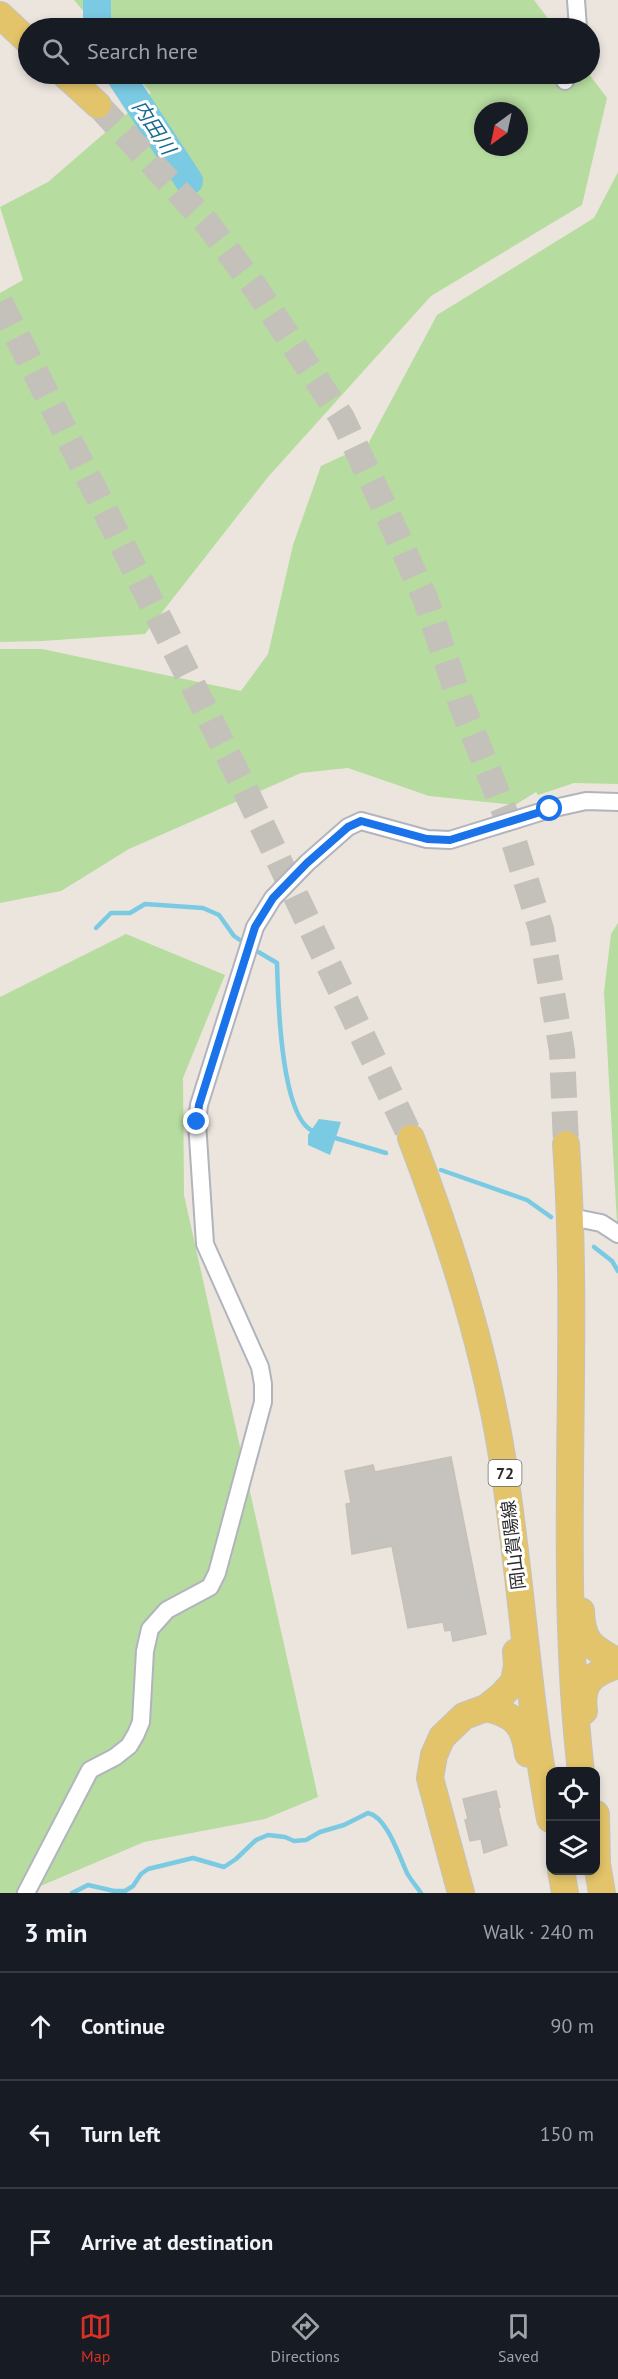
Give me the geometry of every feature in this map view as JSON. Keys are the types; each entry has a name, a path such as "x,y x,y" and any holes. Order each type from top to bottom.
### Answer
{"main road":[{"path":"4,19 18,32"},
{"path":"75,84 98,105"},
{"name":"岡山賀陽線","path":"411,1138 450,1245 485,1365 504,1468 531,1701 546,1794"},
{"path":"566,1144 571,1217 569,1531 574,1711 580,1767"},
{"path":"461,1893 430,1778 434,1755 442,1737 464,1716 486,1708 514,1682 517,1665 503,1539 508,1506"},
{"path":"569,1531 579,1573 582,1625 586,1639 592,1646 618,1663"},
{"path":"590,1767 583,1705 588,1681 596,1673 618,1663"},
{"path":"486,1708 505,1713 522,1728 527,1744 532,1785 547,1821"},
{"path":"562,1875 565,1893"},
{"path":"599,1875 602,1893"}],"street":[{"path":"576,0 577,18"},
{"path":"26,1893 90,1770 115,1757 129,1746 136,1734 141,1722 145,1651 150,1629 167,1610 210,1587 217,1573 227,1543 263,1402 260,1367 205,1244 197,1122 199,1105 255,927 273,898 307,863 348,827 361,821 427,839 450,840 550,809 586,801 618,802"},
{"path":"571,1217 601,1223 618,1234"}],"green space":[{"path":"74,0 534,0 548,18 89,18"},
{"path":"143,84 596,84 607,98 582,205 431,296 268,477 145,634 0,642 0,293 23,280 0,207 48,182 151,93"},
{"path":"618,172 618,784 574,783 538,795 536,792 515,805 429,796 348,768 301,773 129,849 61,891 0,903 0,649 42,649 241,691 268,654 293,545 321,466 368,444 437,315 594,218"},
{"path":"618,923 618,1240 604,992 611,934"},
{"path":"126,934 225,975 183,1078 184,1195 318,1797 265,1819 144,1842 24,1893 0,1893 0,997"}],"water":[{"path":"319,1119 341,1122 330,1155 308,1145 308,1135"}],"building":[{"path":"451,1457 486,1634 453,1641 451,1630 445,1631 443,1622 408,1628 392,1546 352,1554 346,1504 351,1503 345,1471 373,1465 375,1472"},
{"path":"496,1791 507,1845 484,1853 481,1839 470,1841 463,1799"}],"waterway":[{"name":"内田川","path":"97,0 97,18"},
{"name":"内田川","path":"126,84 189,181"},
{"path":"96,928 111,913 130,913 145,904 203,908 219,915 234,936 240,940"},
{"path":"255,950 277,963 280,1028 288,1082 294,1106 303,1123 315,1132"},
{"path":"332,1137 386,1153"},
{"path":"441,1170 527,1200 551,1217"},
{"path":"594,1247 612,1261 618,1271"},
{"path":"72,1893 88,1885 125,1891 133,1886 141,1874 148,1869 193,1858 224,1867 256,1840 268,1835 285,1837 294,1841 306,1840 368,1813 375,1816 387,1829 407,1873 421,1893"}],"tunnel":[{"path":"98,105 207,223 257,290 342,418 386,511 425,598 460,701 504,810 541,929 562,1051 566,1144"},
{"path":"0,302 241,781 411,1138"}],"route":[{"path":"197,1122 199,1105 255,927 273,898 307,863 348,827 361,821 427,839 450,840 550,809"}]}
